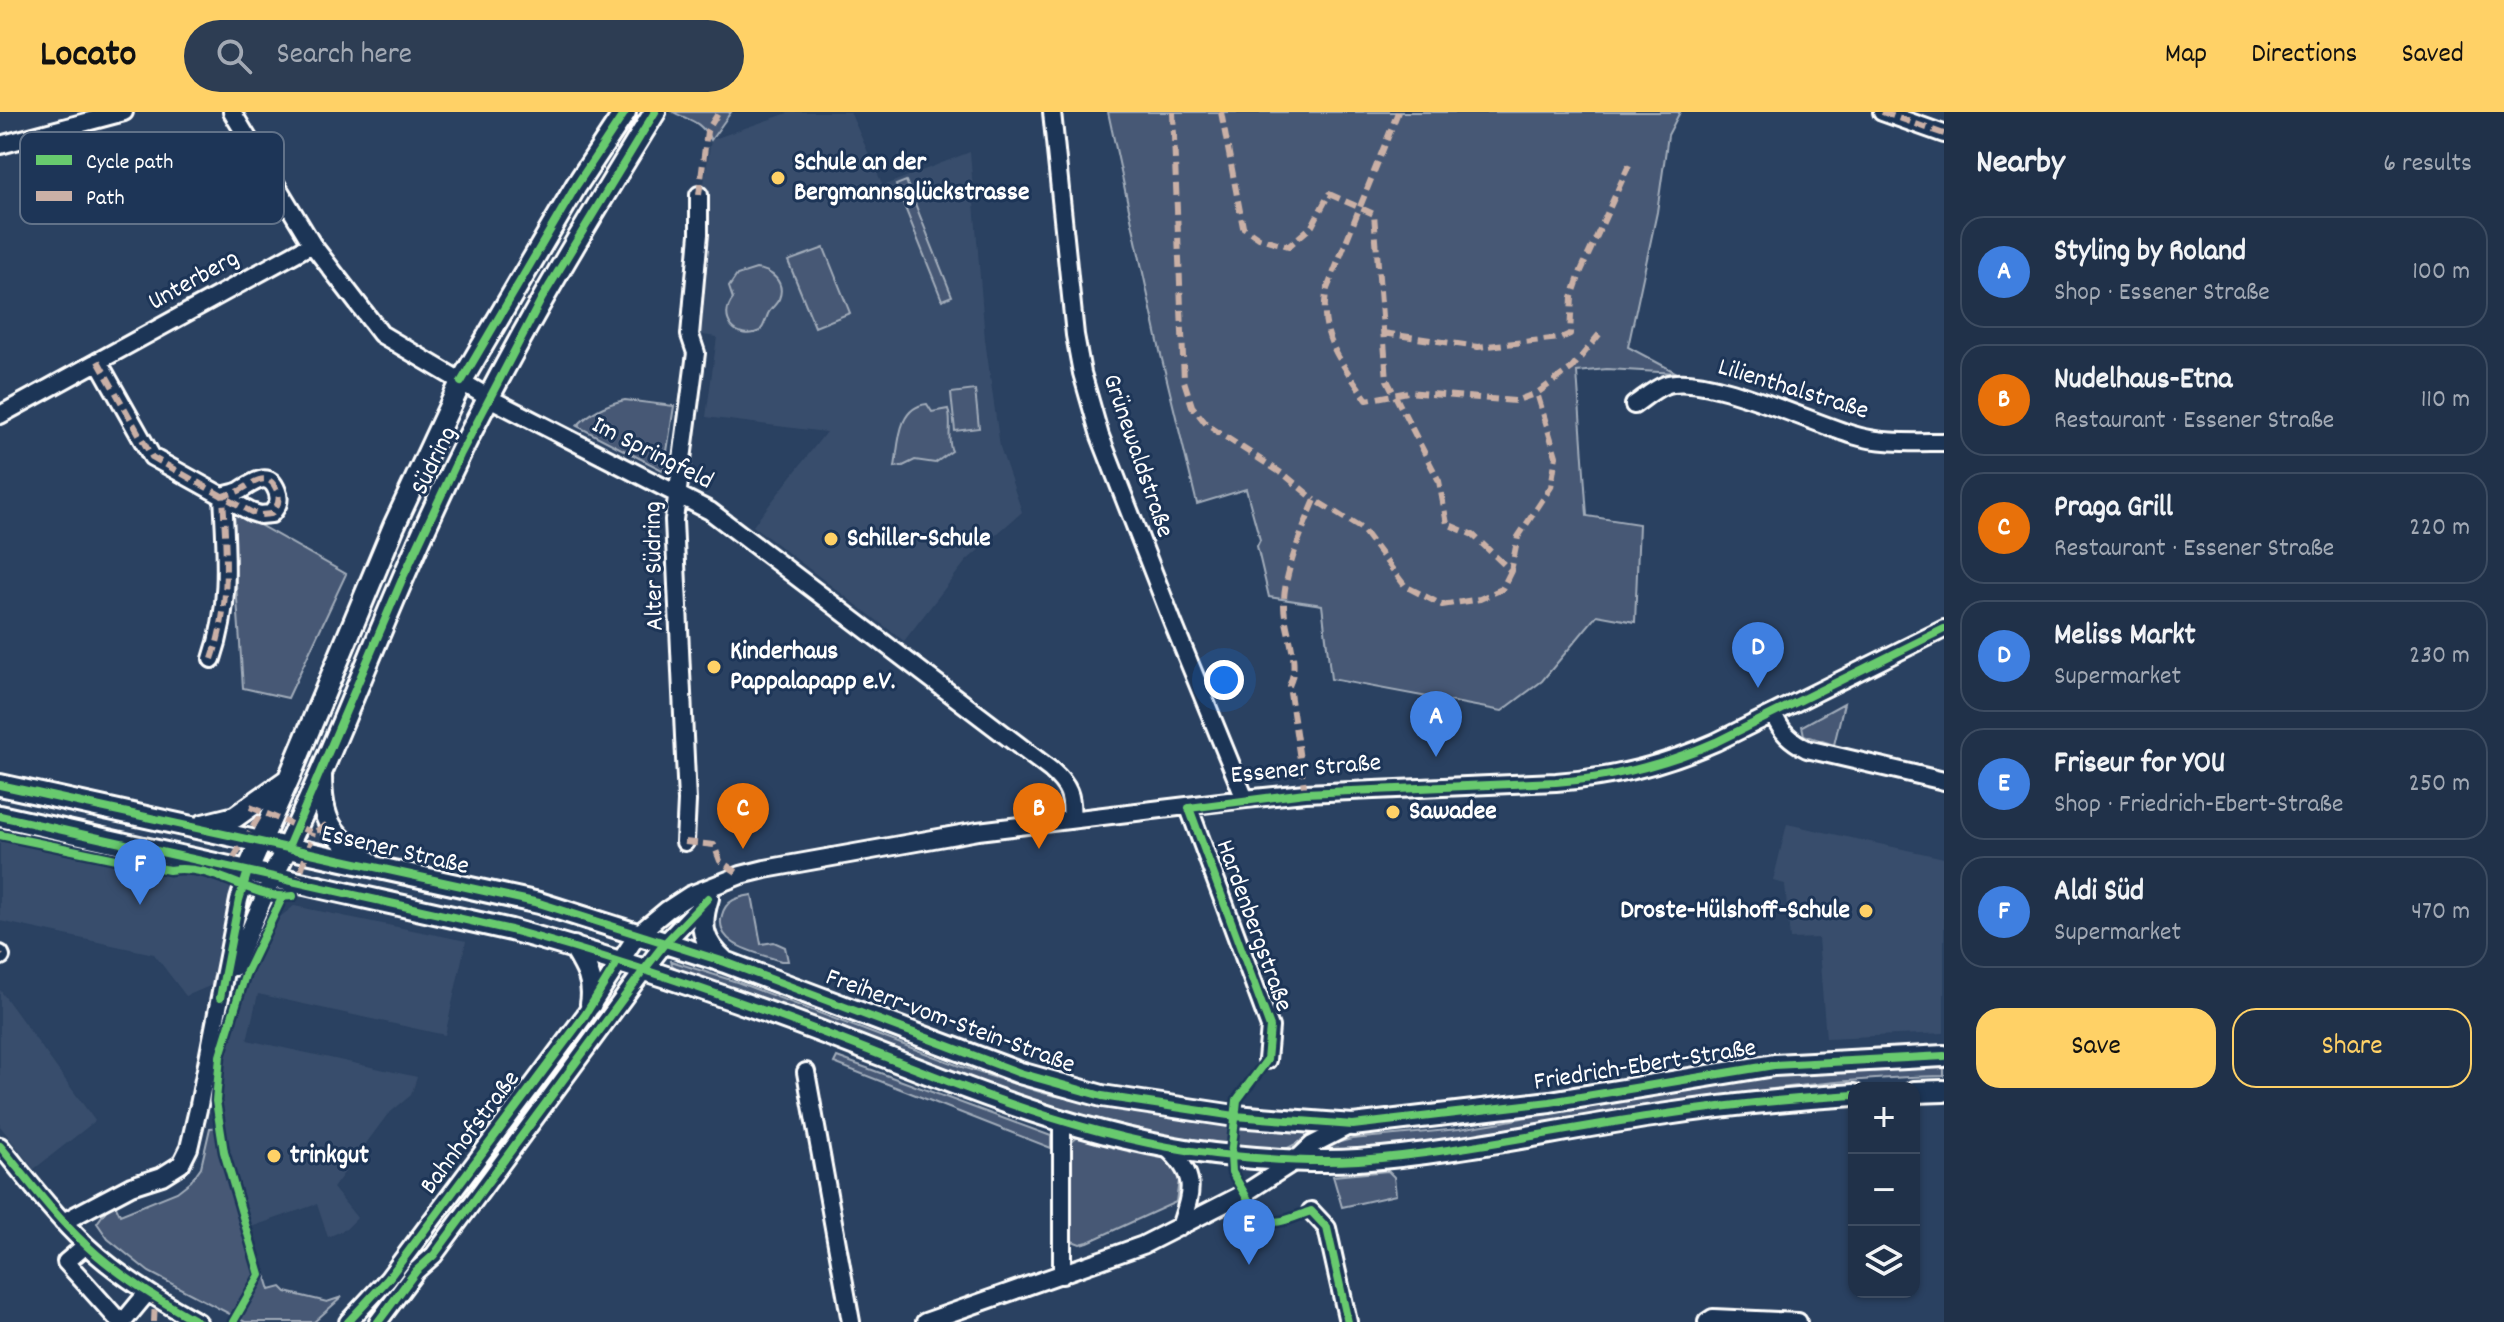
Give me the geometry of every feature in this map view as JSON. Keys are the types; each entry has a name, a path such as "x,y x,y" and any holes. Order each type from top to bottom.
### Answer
{"main road":[{"name":"Südring","path":"248,870 399,514 461,382 576,186 625,112"},
{"name":"Südring","path":"273,876 426,525 489,398 564,259 655,112"},
{"path":"321,769 323,809 328,824 340,839 376,868"},
{"path":"191,826 214,824 235,817 289,778"},
{"name":"Essener Straße","path":"0,785 539,903 638,934"},
{"name":"Essener Straße","path":"0,816 511,930 574,947 617,964"},
{"path":"708,898 703,917 704,933 710,949 725,962"},
{"name":"Freiherr-vom-Stein-Straße","path":"638,934 725,962 1045,1081 1102,1096 1256,1118"},
{"path":"574,947 594,987 591,1004"},
{"name":"Freiherr-vom-Stein-Straße","path":"617,964 644,970 797,1023 1062,1121 1167,1148 1295,1161"},
{"name":"Friedrich-Ebert-Straße","path":"1256,1118 1353,1125 1550,1102 1774,1065 1944,1056"},
{"path":"1920,1092 1944,1091"},
{"name":"Friedrich-Ebert-Straße","path":"1295,1161 1355,1161 1434,1153 1656,1115 1848,1096"}],"street":[{"path":"49,132 124,112"},
{"name":"Im Springfeld","path":"232,112 244,132"},
{"name":"Grünewaldstraße","path":"1052,112 1075,335 1082,373 1100,436 1245,799"},
{"path":"1882,112 1944,134"},
{"path":"0,145 20,140"},
{"name":"Alter Südring","path":"685,842 687,801 674,520 696,353 690,335 699,234 699,195"},
{"name":"Im Springfeld","path":"284,198 312,244 381,334 489,398 710,511 1051,770 1066,783 1070,792 1073,802 1071,820"},
{"name":"Unterberg","path":"0,415 312,244"},
{"path":"98,361 152,457 223,496 228,582 221,633 212,659"},
{"name":"Lilienthalstraße","path":"1634,405 1667,384 1706,386 1759,400 1802,419 1872,440 1944,442"},
{"name":"Essener Straße","path":"638,934 690,895 741,875 978,831 1305,793 1597,779 1677,759 1774,715 1944,629"},
{"path":"1774,715 1778,726 1793,742 1807,749 1944,781"},
{"name":"Hardenbergstraße","path":"1189,808 1270,1027 1267,1060"},
{"path":"63,1222 181,1164 189,1148 239,900 248,870"},
{"name":"Essener Straße","path":"708,898 741,875"},
{"path":"220,998 273,876"},
{"name":"Bahnhofstraße","path":"378,1322 416,1271 434,1255 665,943 708,898"},
{"name":"Bahnhofstraße","path":"348,1322 388,1279 591,1004 638,934"},
{"path":"806,1072 851,1322"},
{"path":"1062,1121 1062,1275"},
{"name":"Friedrich-Ebert-Straße","path":"925,1322 1143,1245 1245,1193 1295,1161 1312,1145 1353,1125"},
{"path":"0,1146 86,1245 147,1293 198,1322"},
{"path":"1167,1148 1184,1163 1190,1185 1191,1195 1180,1227"},
{"path":"1311,1211 1327,1228 1348,1322"},
{"path":"86,1245 66,1262 121,1322 147,1293"},
{"path":"1707,1322 1713,1318 1798,1322"}],"shaded area":[{"path":"673,112 731,112 711,140 698,124"},
{"path":"791,112 850,112 883,186 970,152 985,340 1000,447 1022,512 966,561 904,641 753,526 826,432 706,417 717,337 696,334 698,280 708,197 702,196 711,140"},
{"path":"1108,112 1680,112 1668,135 1657,212 1628,347 1677,373 1607,369 1577,372 1587,516 1639,524 1635,622 1597,615 1542,681 1502,711 1331,679 1322,605 1269,597 1257,546 1260,540 1246,489 1197,504"},
{"path":"906,181 952,296 942,300 896,185"},
{"path":"824,248 850,313 815,327 788,261"},
{"path":"756,269 776,278 781,293 760,331 752,334 732,327 727,314 733,299 729,287 737,275"},
{"path":"975,390 979,428 955,431 951,393"},
{"path":"625,400 674,406 664,471 577,426 599,409"},
{"path":"927,404 932,412 948,409 952,451 935,463 915,460 895,467 905,419 917,407"},
{"path":"231,509 346,574 288,698 243,688"},
{"path":"1844,703 1834,745 1804,735 1802,726"},
{"name":"Droste-Hülshoff-Schule","path":"1787,824 1944,858 1944,1033 1826,1038 1818,938 1790,939 1785,884 1773,881"},
{"path":"0,828 221,879 229,886 232,895 212,985 186,996 154,954 0,921"},
{"path":"752,895 761,944 774,942 785,947 788,961 740,947 724,934 721,926 726,906 737,898"},
{"path":"294,906 466,941 445,1035 258,994 247,1040 417,1077 411,1095 387,1115 333,1188 357,1218 346,1229 328,1237 317,1204 251,1227 221,1109 224,1062 234,1019 275,921"},
{"path":"671,961 737,982 962,1067 1043,1093 1191,1121 1309,1130 1313,1135 1282,1151 1204,1144 1127,1130 978,1082 680,971"},
{"path":"0,990 95,1121 34,1169 0,1126"},
{"path":"837,1057 1051,1136 1051,1148 834,1063"},
{"path":"1944,1063 1944,1076 1801,1086 1706,1098 1475,1136 1355,1150 1323,1150 1324,1146 1352,1139 1459,1129 1687,1086 1797,1072"},
{"path":"223,1127 270,1290 281,1287 286,1292 327,1302 342,1297 314,1322 245,1322 149,1272 108,1239 97,1223 115,1204 120,1215 177,1192 191,1181 201,1167 210,1128"},
{"path":"1079,1136 1170,1160 1180,1173 1176,1202 1088,1242 1080,1244 1072,1241 1069,1235 1067,1146"},
{"path":"1388,1171 1394,1177 1396,1195 1342,1207 1333,1176"}],"marked path":[{"path":"699,195 707,131 719,112"},
{"path":"1173,112 1184,381 1192,406 1207,425 1286,476 1315,500"},
{"path":"1221,112 1243,227 1259,238 1289,246 1312,226 1329,194 1374,214 1387,380 1439,481 1447,524 1473,535 1511,571 1518,537 1551,487 1556,456 1537,393 1572,368 1602,331"},
{"path":"1398,112 1327,289 1326,321 1334,348 1367,400 1408,392 1515,401 1537,393"},
{"path":"1882,112 1944,134"},
{"path":"1383,333 1478,347 1561,338 1570,334 1572,297 1581,271 1629,165"},
{"path":"98,361 152,457 251,512 271,514 278,501 274,485 266,479 223,496"},
{"path":"212,659 225,598 223,496"},
{"path":"1305,793 1289,686 1294,666 1284,601 1291,564 1315,500 1362,529 1405,586 1442,605 1480,599 1502,589 1511,571"},
{"path":"250,807 313,833 328,824"},
{"path":"224,873 262,812"},
{"path":"296,887 313,833"},
{"path":"685,842 714,845 720,861 741,875"},
{"path":"154,1322 155,1298"}],"cycle path":[{"path":"461,382 576,186 625,112"},
{"path":"288,847 404,575 460,455 542,298 655,112"},
{"path":"1348,1322 1327,1228 1311,1211 1278,1222 1258,1217 1232,1172 1237,1100 1267,1060 1270,1027 1189,808 1305,793 1556,782 1638,769 1716,742 1944,629"},
{"path":"0,785 539,903 725,962 1020,1073 1102,1096 1235,1116 1353,1125 1550,1102 1774,1065 1944,1056"},
{"path":"0,816 547,940 760,1009 1010,1104 1120,1137 1176,1148 1279,1160 1358,1160 1469,1147 1703,1109 1848,1095"},
{"path":"0,835 169,870 202,871 263,893 293,896"},
{"path":"220,998 247,874"},
{"path":"233,1322 260,1275 224,1152 216,1101 220,1056 245,975 282,898"},
{"path":"378,1322 416,1271 434,1255 665,943 708,898"},
{"path":"348,1322 388,1279 585,1015 615,966"},
{"path":"0,1146 41,1197 86,1245 139,1287 198,1322"}],"place":[{"name":"Schule an der Bergmannsglückstrasse","path":"778,178"},
{"name":"Schiller-Schule","path":"831,539"},
{"name":"Kinderhaus Pappalapapp e.V.","path":"714,667"},
{"name":"Meliss Markt","path":"1758,688"},
{"name":"Styling by Roland","path":"1436,757"},
{"name":"Sawadee","path":"1393,812"},
{"name":"Praga Grill","path":"743,849"},
{"name":"Nudelhaus-Etna","path":"1039,849"},
{"name":"Aldi Süd","path":"140,905"},
{"name":"Droste-Hülshoff-Schule","path":"1866,911"},
{"name":"trinkgut","path":"274,1156"},
{"name":"Friseur for YOU","path":"1249,1265"}]}
